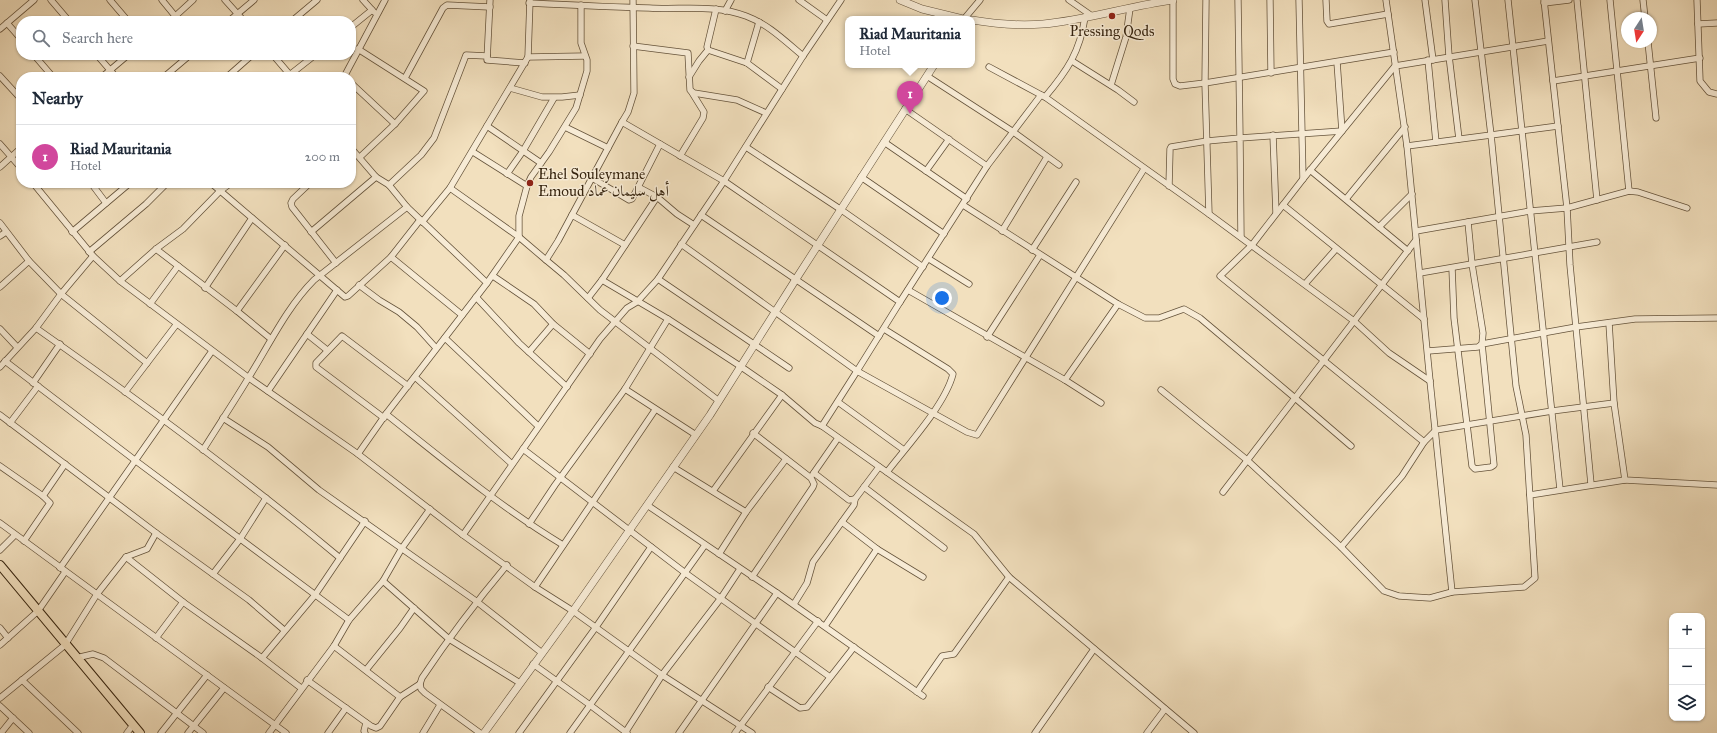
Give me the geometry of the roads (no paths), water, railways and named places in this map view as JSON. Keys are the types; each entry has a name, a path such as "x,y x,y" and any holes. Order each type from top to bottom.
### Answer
{"main road":[{"path":"0,565 65,645 140,733"}],"street":[{"path":"0,29 34,0"},
{"path":"51,0 65,16"},
{"path":"110,0 124,16"},
{"path":"162,0 176,16 193,0"},
{"path":"225,0 238,14"},
{"path":"235,16 254,0"},
{"path":"298,16 317,0"},
{"path":"362,0 376,16"},
{"path":"356,53 385,0"},
{"path":"490,0 487,60 525,63"},
{"path":"546,260 558,241 628,112 634,92 634,0"},
{"path":"725,11 731,0"},
{"path":"799,0 827,20"},
{"path":"463,534 590,354 627,308 637,302 658,279 724,181 766,113 841,0"},
{"path":"900,0 922,9 951,16"},
{"path":"966,16 980,0"},
{"path":"1069,0 1088,17"},
{"path":"975,20 996,24 1042,24 1088,17 1154,1 1173,0 1173,79 1175,84 1180,86 1271,73 1394,52"},
{"path":"1206,0 1205,83 1209,214"},
{"path":"1238,0 1241,237"},
{"path":"1270,0 1271,73"},
{"path":"1299,0 1302,179"},
{"path":"1326,0 1327,21 1329,24 1388,14"},
{"path":"1386,0 1405,127 1452,592"},
{"path":"1425,0 1436,142"},
{"path":"1445,0 1449,56 1459,139"},
{"path":"1161,390 1247,460 1341,547 1384,591 1399,596 1430,598 1452,592 1524,587 1535,578 1526,435 1516,386 1502,258 1491,134 1480,52 1475,0"},
{"path":"1508,0 1534,253 1540,286 1560,489"},
{"path":"1569,0 1544,2 1567,208 1569,247 1591,484"},
{"path":"1577,0 1598,200"},
{"path":"1610,0 1629,191"},
{"path":"1644,0 1645,12"},
{"path":"1697,0 1700,81 1709,92 1717,94"},
{"path":"217,188 320,274 345,297 348,296 391,257 450,188 473,152 528,57 529,2 716,9 746,16 759,22 773,31 803,56"},
{"path":"405,78 447,5 490,7"},
{"path":"358,454 414,377 487,283 519,238 519,216 527,186 576,108 587,71 581,43 581,5"},
{"path":"1111,85 1126,37 1130,8"},
{"path":"689,77 708,50 707,47 716,9"},
{"path":"356,23 372,10"},
{"path":"822,426 987,166 1012,131 1059,80 1072,61 1088,17"},
{"path":"747,63 759,22"},
{"path":"7,23 16,34"},
{"path":"1698,24 1717,23"},
{"path":"1424,442 1220,276 1252,245 1302,179 1396,66 1449,56 1548,41"},
{"path":"633,46 688,53 690,90 704,112 703,118 680,156"},
{"path":"1648,48 1656,118"},
{"path":"358,49 405,78 424,92 395,124 360,157"},
{"path":"708,50 747,63 782,89"},
{"path":"389,185 421,155 434,138 466,55 487,56"},
{"path":"528,57 585,56"},
{"path":"1553,81 1700,58"},
{"path":"38,60 49,72"},
{"path":"101,60 110,70"},
{"path":"108,72 122,60"},
{"path":"170,72 184,60"},
{"path":"233,72 246,60"},
{"path":"277,60 287,72"},
{"path":"295,72 309,60"},
{"path":"346,72 352,60"},
{"path":"1072,61 1111,85 1134,102"},
{"path":"1336,62 1342,131"},
{"path":"989,67 1043,96 1209,214 1354,321 1389,353 1430,381"},
{"path":"484,733 573,611 719,401 840,209 932,68"},
{"path":"0,76 16,94"},
{"path":"927,76 1012,131 1059,165"},
{"path":"356,88 395,124"},
{"path":"510,88 542,97 554,98 580,95"},
{"path":"690,90 699,95 737,100 766,113"},
{"path":"507,174 523,151 554,98"},
{"path":"905,109 987,166"},
{"path":"622,122 724,181 900,302"},
{"path":"487,126 541,163"},
{"path":"1407,146 1558,126"},
{"path":"565,127 608,148"},
{"path":"1346,199 1405,127"},
{"path":"1169,186 1171,147 1207,141 1342,131"},
{"path":"1273,135 1276,214"},
{"path":"926,171 949,139"},
{"path":"884,142 967,199"},
{"path":"0,144 16,162"},
{"path":"592,178 629,200 633,197 660,144"},
{"path":"746,147 840,209 923,268"},
{"path":"0,167 16,152"},
{"path":"473,152 527,186"},
{"path":"356,153 376,176 389,185 407,208 487,283"},
{"path":"1002,231 1047,157"},
{"path":"681,244 857,371 966,432 977,435 1144,169"},
{"path":"1310,170 1408,251"},
{"path":"310,232 376,176"},
{"path":"861,177 944,234"},
{"path":"1032,250 1076,182"},
{"path":"638,187 657,197 677,214 694,225"},
{"path":"37,188 91,254 120,281 176,325 358,454 535,587 573,611 642,659 662,675 752,733"},
{"path":"94,188 106,203"},
{"path":"72,232 124,188"},
{"path":"0,366 36,328 91,254 162,188"},
{"path":"120,281 156,249 183,229 224,188"},
{"path":"304,188 296,195 291,203 292,207 310,232 336,263"},
{"path":"450,188 519,238 564,275 615,322 719,401"},
{"path":"1416,231 1530,211 1567,208 1629,191 1638,192 1687,208"},
{"path":"1379,227 1412,194"},
{"path":"588,298 602,280 657,197"},
{"path":"963,205 1040,256 1118,304 1145,318 1158,318 1184,309 1200,318 1351,446"},
{"path":"1283,205 1381,286 1424,319"},
{"path":"203,450 249,378 271,339 306,288 320,274 407,208"},
{"path":"572,215 625,245"},
{"path":"701,215 880,336"},
{"path":"206,288 252,218"},
{"path":"1452,268 1454,318 1473,468 1491,467 1494,465 1482,344 1483,333 1472,264 1468,222"},
{"path":"0,223 29,261 61,294 147,363"},
{"path":"0,236 6,232"},
{"path":"1222,492 1416,240"},
{"path":"1420,274 1597,242"},
{"path":"237,311 284,245"},
{"path":"156,249 271,339"},
{"path":"1305,284 1336,249"},
{"path":"988,336 1040,256"},
{"path":"391,257 462,315"},
{"path":"929,259 969,284"},
{"path":"0,288 29,261"},
{"path":"150,304 178,266"},
{"path":"492,276 534,304 553,324 590,354"},
{"path":"658,279 789,368"},
{"path":"602,280 668,319 740,366 782,395 815,423 822,426 974,534 1009,577 1194,733"},
{"path":"359,285 411,322 436,348"},
{"path":"268,391 337,290"},
{"path":"908,290 1024,358 1065,380 1101,404"},
{"path":"476,297 529,352 567,388"},
{"path":"1065,380 1118,304"},
{"path":"1428,351 1478,347 1482,344 1576,327 1635,319 1717,318"},
{"path":"529,524 560,478 625,389 668,319"},
{"path":"1609,322 1614,403 1625,480"},
{"path":"529,352 553,324"},
{"path":"125,392 176,325"},
{"path":"36,328 164,420 266,498 340,558"},
{"path":"0,329 16,348"},
{"path":"884,329 948,369 953,374 933,413 886,472"},
{"path":"307,334 327,350"},
{"path":"408,386 345,337 339,337 316,363 316,367 385,416 489,496 529,524 563,545"},
{"path":"445,338 538,426"},
{"path":"10,423 60,344"},
{"path":"0,645 38,611 110,499 212,351"},
{"path":"5,361 349,620"},
{"path":"414,377 512,464"},
{"path":"625,389 655,410 696,435"},
{"path":"713,491 753,433 782,395"},
{"path":"838,402 904,450"},
{"path":"1341,547 1402,476 1424,442 1436,430 1467,426 1522,415 1614,403"},
{"path":"535,587 655,410"},
{"path":"0,415 110,499 250,600 284,630"},
{"path":"223,418 268,447 319,490 365,521 476,602 542,653"},
{"path":"753,433 786,459 849,500 855,499"},
{"path":"812,475 838,438"},
{"path":"523,449 651,548 830,677"},
{"path":"719,554 746,512 786,459"},
{"path":"43,496 65,464"},
{"path":"674,467 746,512"},
{"path":"794,604 807,583 814,562 854,504 855,499 879,467"},
{"path":"0,475 2,468 43,496 50,505 24,541"},
{"path":"752,577 813,487 814,481 812,475"},
{"path":"1530,495 1591,484 1625,480 1717,485"},
{"path":"864,487 944,548"},
{"path":"213,574 240,538 266,498"},
{"path":"647,505 794,604 923,696"},
{"path":"269,733 301,688 334,646 349,620 383,581 402,548 430,509"},
{"path":"262,658 315,595 365,521"},
{"path":"842,522 877,549 922,577"},
{"path":"0,523 286,733"},
{"path":"0,698 65,645 97,594 126,557 147,549 156,533"},
{"path":"0,550 15,535"},
{"path":"570,733 684,572 705,545"},
{"path":"519,733 651,548"},
{"path":"825,626 877,549"},
{"path":"126,557 183,602 262,658 301,688"},
{"path":"308,680 366,723 376,728 380,726 400,697 420,684 449,639 476,602 507,565"},
{"path":"533,664 626,733 662,675 721,598 740,569"},
{"path":"917,692 942,656 954,654 1009,577"},
{"path":"383,581 449,639 520,683"},
{"path":"679,733 777,593"},
{"path":"156,638 183,602"},
{"path":"366,670 414,608"},
{"path":"735,733 796,653 818,621"},
{"path":"0,628 8,638"},
{"path":"334,646 400,697"},
{"path":"768,688 800,708 807,707 854,647"},
{"path":"1035,733 1094,648"},
{"path":"76,658 93,654 104,658 203,733"},
{"path":"161,733 207,675"},
{"path":"22,680 78,733"},
{"path":"420,684 421,689 480,733"},
{"path":"188,733 224,688"},
{"path":"423,733 440,704"},
{"path":"0,706 29,733"},
{"path":"328,733 346,708"},
{"path":"1148,733 1165,708"},
{"path":"1,733 13,718"},
{"path":"365,733 366,723"},
{"path":"127,733 133,725"}],"place":[{"name":"Pressing Qods","path":"1112,16"},
{"name":"Riad Mauritania","path":"910,114"},
{"name":"Ehel Souleymane Emoud أهل سليمان عماد","path":"530,183"}]}
